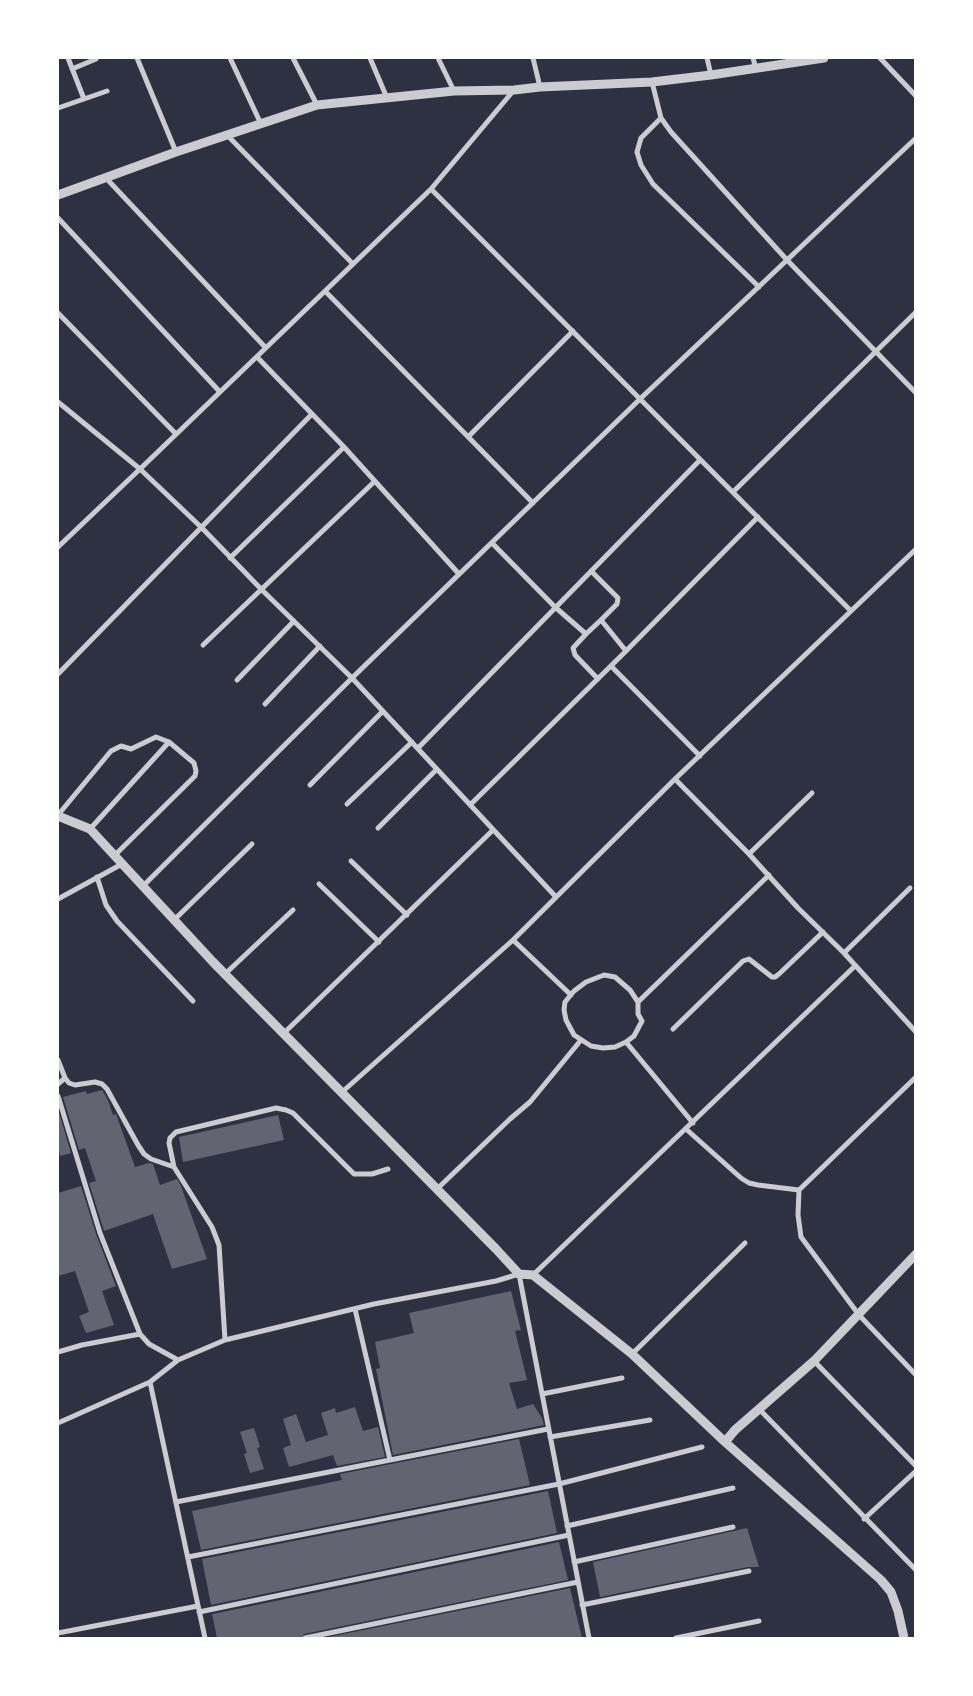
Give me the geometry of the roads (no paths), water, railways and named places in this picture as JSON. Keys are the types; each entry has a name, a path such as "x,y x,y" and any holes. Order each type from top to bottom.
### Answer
{"street":[{"path":"68,58 84,99"},
{"path":"137,58 176,152"},
{"path":"230,58 261,124"},
{"path":"293,58 317,105"},
{"path":"370,58 388,98"},
{"path":"438,58 454,91"},
{"path":"533,58 540,86"},
{"path":"707,58 711,75"},
{"path":"753,58 756,69"},
{"path":"58,195 104,177 317,105 454,91 514,90 540,86 652,82 824,58"},
{"path":"880,58 916,96"},
{"path":"72,69 96,59"},
{"path":"652,82 661,118 671,132 787,260 916,393"},
{"path":"58,547 431,189 514,90"},
{"path":"58,108 107,91"},
{"path":"661,118 641,138 637,152 641,165 653,184 759,287"},
{"path":"227,135 352,264"},
{"path":"143,886 459,574 640,399 916,138"},
{"path":"104,177 265,347"},
{"path":"431,189 850,610"},
{"path":"58,218 220,392"},
{"path":"325,291 533,503"},
{"path":"733,492 916,312"},
{"path":"58,313 176,434"},
{"path":"468,437 572,331"},
{"path":"257,357 344,447 459,574"},
{"path":"58,402 140,469 202,528 352,678 556,897"},
{"path":"58,674 312,414"},
{"path":"230,558 344,447"},
{"path":"418,748 700,460"},
{"path":"203,645 375,481"},
{"path":"470,805 758,517"},
{"path":"492,543 555,607 586,634"},
{"path":"341,1094 513,940 850,610 916,549"},
{"path":"591,571 618,598 617,604 573,648 575,654 598,678"},
{"path":"601,620 626,651"},
{"path":"237,680 294,621"},
{"path":"265,704 320,646"},
{"path":"611,666 700,756"},
{"path":"310,784 383,711"},
{"path":"114,856 195,776 194,762 169,742 156,737 132,749 121,746 111,751 58,816 90,829 114,856 225,974 519,1274 589,1638"},
{"path":"90,829 169,742"},
{"path":"347,804 412,742"},
{"path":"378,828 437,769"},
{"path":"676,780 749,854 798,908 844,953 916,1032"},
{"path":"749,854 812,793"},
{"path":"283,1034 493,830"},
{"path":"174,920 252,844"},
{"path":"351,861 407,914"},
{"path":"58,899 122,864"},
{"path":"638,1002 769,875"},
{"path":"97,877 106,905 117,921 193,1001"},
{"path":"319,884 379,942"},
{"path":"844,953 910,888"},
{"path":"225,974 293,910"},
{"path":"673,1029 743,961 749,959 772,977 775,977 823,932"},
{"path":"513,940 570,995"},
{"path":"533,1275 855,966"},
{"path":"604,975 615,977 630,990 638,1002 638,1014 642,1022 634,1036 615,1047 591,1046 574,1035 566,1020 564,1010 565,1002 570,995 586,982 604,975"},
{"path":"437,1189 530,1102 581,1040"},
{"path":"626,1042 692,1123"},
{"path":"58,1060 69,1083 75,1085 95,1082 102,1084 107,1089 144,1154 151,1159 174,1167"},
{"path":"916,1076 799,1190 798,1215 801,1237 859,1315 916,1376"},
{"path":"58,1084 65,1078"},
{"path":"58,1096 100,1233 140,1334 148,1344 178,1360"},
{"path":"226,1340 219,1245 212,1228 174,1167 169,1143 170,1138 176,1132 276,1108 293,1113 354,1174 372,1174 388,1169"},
{"path":"686,1129 749,1183 799,1190"},
{"path":"632,1354 745,1243"},
{"path":"725,1442 735,1430 814,1361 912,1259"},
{"path":"58,1423 150,1382 178,1360 226,1340 354,1309 496,1281 519,1274 533,1275 632,1354 725,1442 881,1580 891,1592 898,1611 904,1638"},
{"path":"354,1309 390,1460"},
{"path":"58,1352 82,1345 140,1334"},
{"path":"814,1361 916,1466"},
{"path":"542,1394 622,1378"},
{"path":"150,1382 205,1638"},
{"path":"759,1409 864,1519 916,1570"},
{"path":"550,1437 650,1420"},
{"path":"176,1502 548,1429"},
{"path":"188,1557 559,1484 702,1446"},
{"path":"864,1519 916,1471"},
{"path":"567,1526 733,1488"},
{"path":"574,1562 733,1527"},
{"path":"58,1633 199,1609 569,1535"},
{"path":"582,1605 749,1571"},
{"path":"305,1638 578,1582"},
{"path":"676,1638 759,1621"}]}
